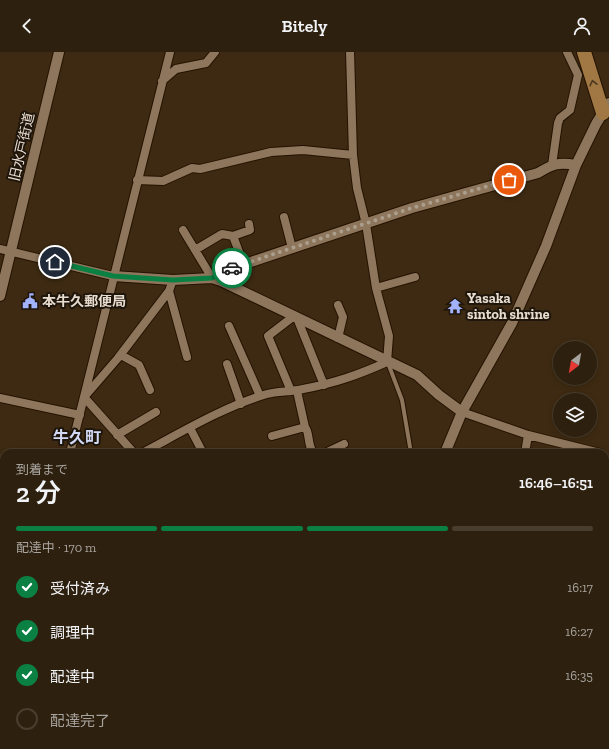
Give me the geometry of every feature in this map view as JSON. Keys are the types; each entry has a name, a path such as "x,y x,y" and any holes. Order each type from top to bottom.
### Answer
{"highway":[{"path":"584,52 606,108"}],"street":[{"name":"旧水戸街道","path":"0,296 59,52"},
{"path":"71,449 170,52"},
{"path":"162,81 176,69 206,63 215,52"},
{"path":"350,52 352,155 357,188 366,224 376,288 389,336 387,362"},
{"path":"552,165 558,123 560,118 570,110 578,75 567,52"},
{"path":"447,449 462,412 512,323 546,246 576,165 606,108"},
{"path":"137,180 163,181 192,168 200,169 271,152 303,150 352,155"},
{"path":"212,278 221,272 292,248 495,184 538,173 552,165 562,162 576,165"},
{"path":"284,217 292,248"},
{"path":"195,250 222,234 233,236 250,230 249,224"},
{"path":"184,230 212,278"},
{"path":"233,236 244,264"},
{"path":"0,248 113,276 173,280 212,278 417,375 439,395 462,412 528,435 584,449"},
{"path":"376,288 415,277"},
{"path":"84,397 121,355 169,291 173,280"},
{"path":"169,291 187,357"},
{"path":"338,305 343,317 338,338"},
{"path":"296,317 324,385"},
{"path":"296,317 268,336 294,391 305,427 308,431 308,445 310,449"},
{"path":"229,326 260,396"},
{"path":"121,355 139,365 150,390"},
{"path":"150,449 190,428 260,396 269,393 294,391 324,385 354,377 387,362"},
{"path":"226,364 241,404"},
{"path":"84,397 130,449"},
{"path":"0,398 80,415"},
{"path":"117,435 156,412"},
{"path":"272,436 305,427"},
{"path":"190,428 201,449"},
{"path":"526,449 528,435"},
{"path":"333,449 344,444"}],"lane":[{"path":"387,362 402,400 410,449"}],"way so far":[{"path":"232,268 412,208 509,180"}],"place":[{"name":"本牛久郵便局","path":"30,301"},
{"name":"Yasaka sintoh shrine","path":"455,306"}],"district":[{"name":"牛久町","path":"77,437"}],"route":[{"path":"55,262 113,276 173,280 212,278 221,272 232,268"}]}
